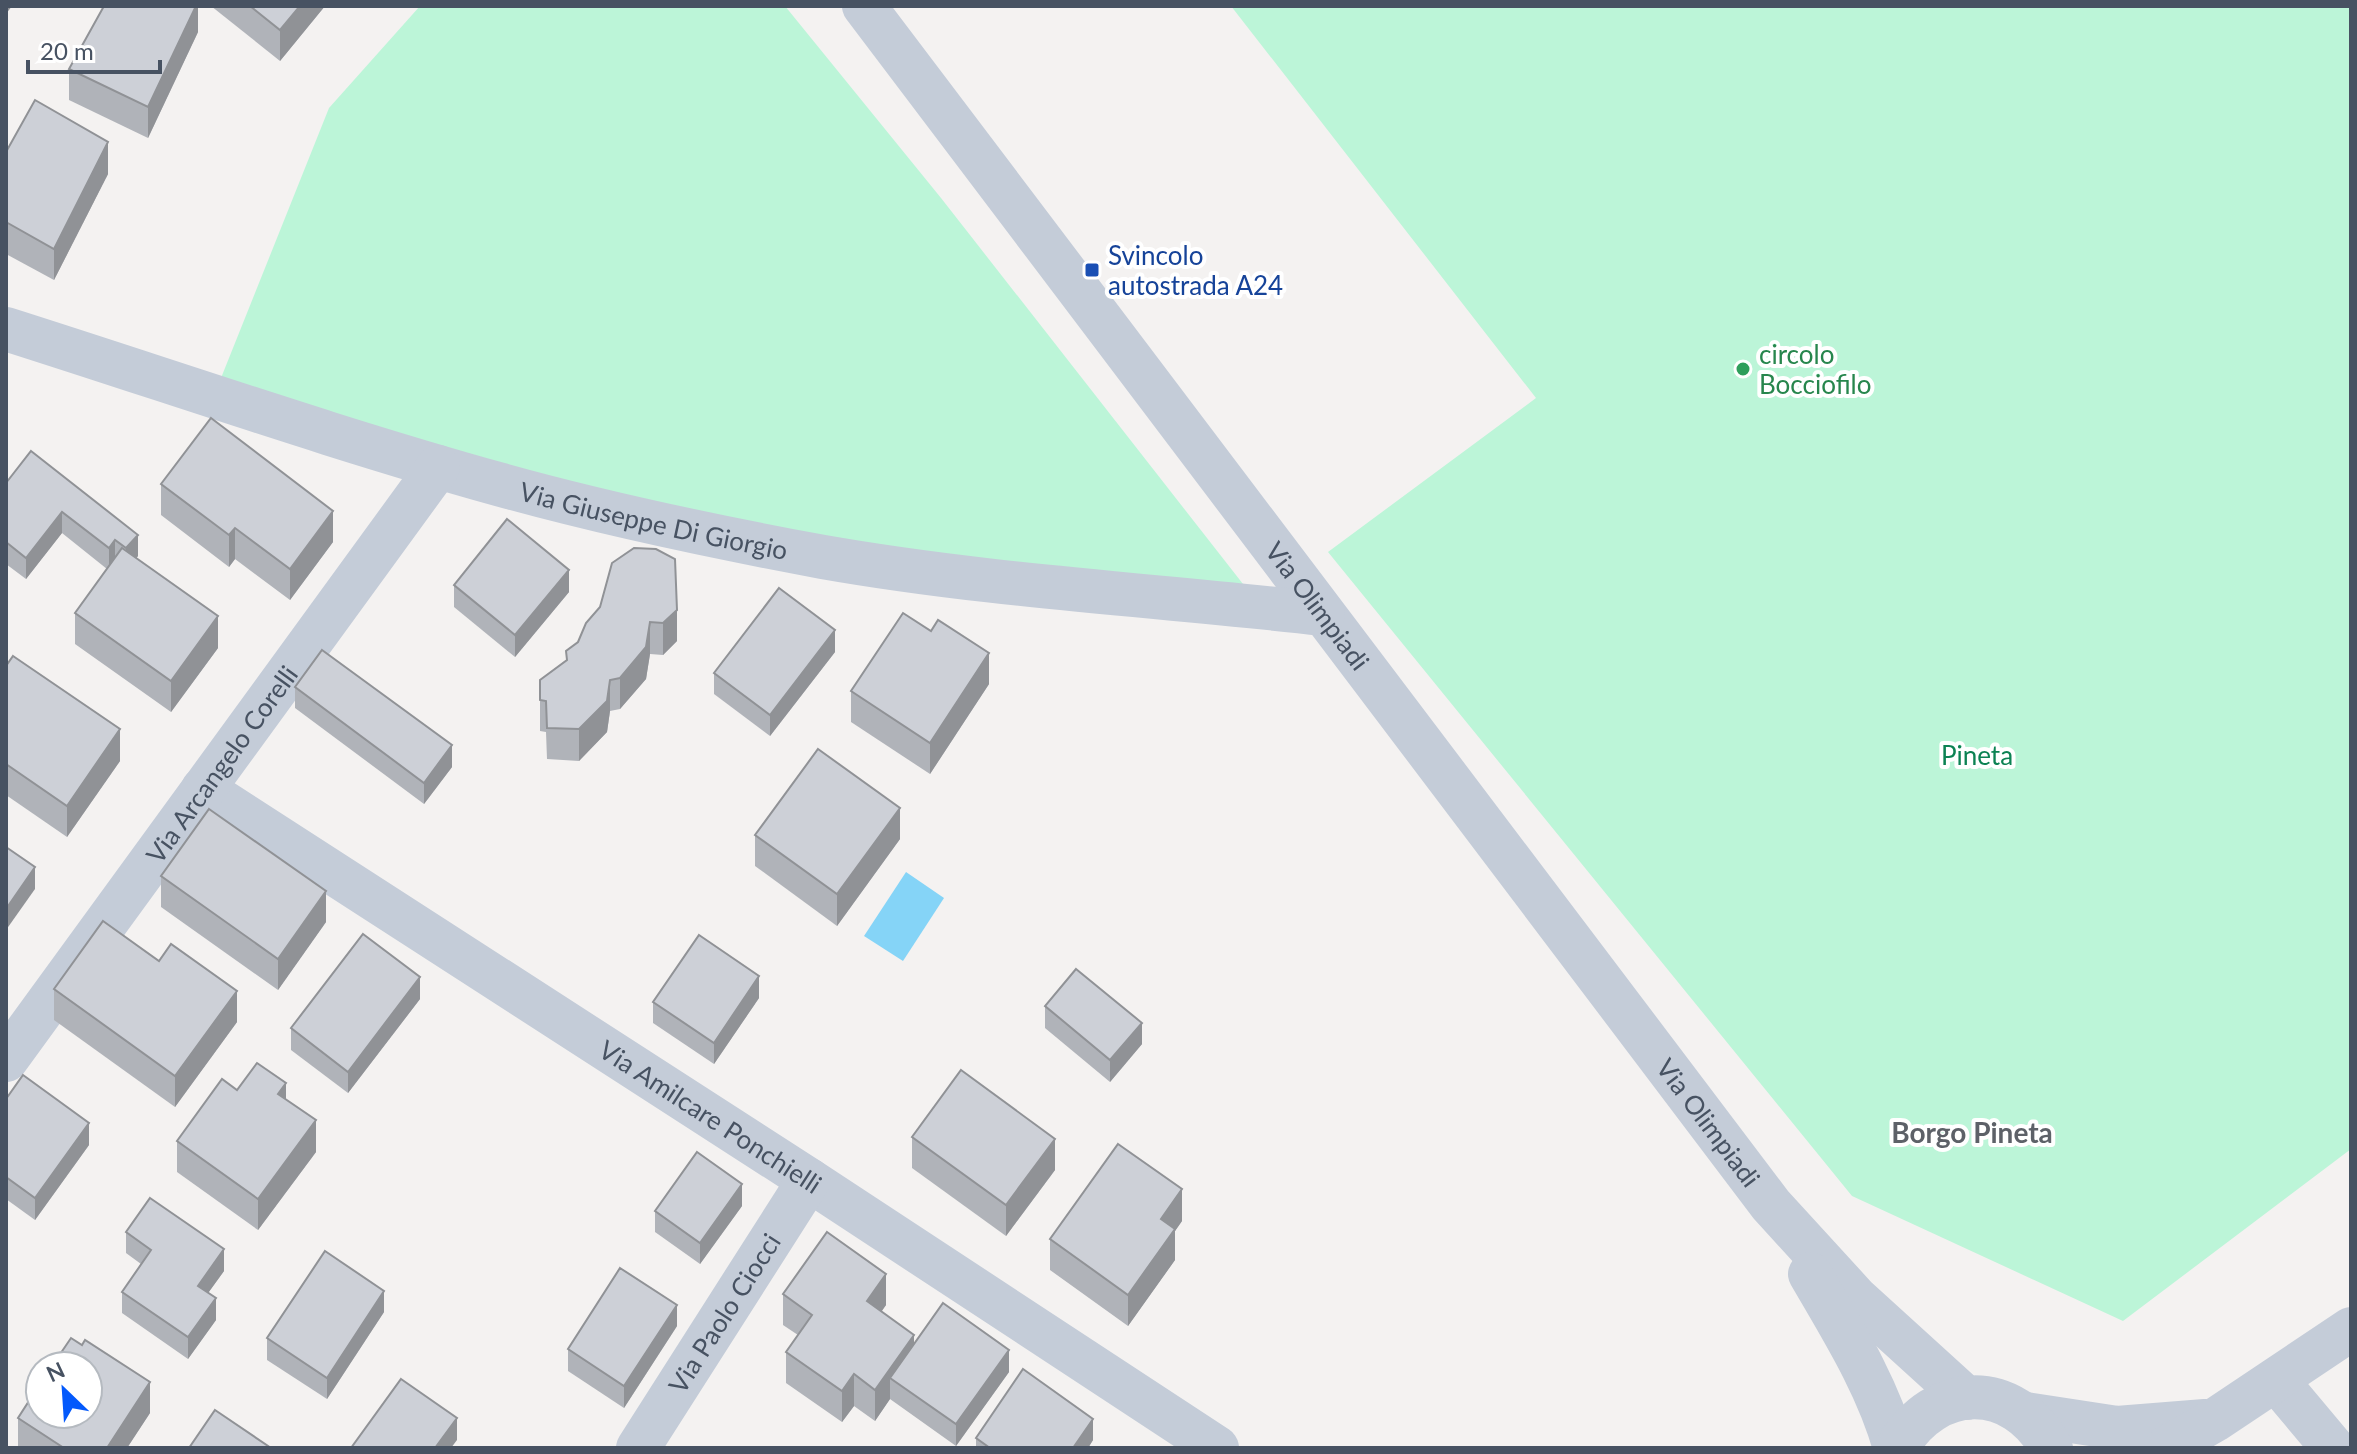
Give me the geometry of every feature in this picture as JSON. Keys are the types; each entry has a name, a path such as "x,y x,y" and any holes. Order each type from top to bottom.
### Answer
{"street":[{"name":"Via Olimpiadi","path":"864,6 1771,1205 1856,1298 1966,1398"},
{"name":"Via Giuseppe Di Giorgio","path":"6,329 438,467 574,503 825,557 1021,582 1323,614"},
{"name":"Via Arcangelo Corelli","path":"6,1060 438,467"},
{"name":"Via Amilcare Ponchielli","path":"203,789 1217,1448"},
{"name":"Via Paolo Ciocci","path":"638,1448 809,1180"},
{"name":"Via Olimpiadi","path":"1771,1205 1851,1346 1887,1421 1896,1448"},
{"path":"2166,1448 2215,1420 2351,1329"},
{"path":"2276,1380 2333,1448"},
{"path":"1896,1448 1923,1414 1944,1402 1966,1398 1987,1398 2025,1414 2041,1430 2051,1448"},
{"path":"2025,1414 2117,1428 2215,1420"}],"green space":[{"path":"420,6 785,6 941,198 1261,607 729,538 221,378 329,108"},
{"name":"Pineta","path":"1231,6 2351,6 2351,1149 2123,1321 1852,1196 1328,552 1536,398"}],"water":[{"path":"906,872 944,898 903,961 864,936"}],"building":[{"path":"104,6 196,6 148,107 69,69"},
{"path":"250,6 300,6 280,30"},
{"path":"35,100 108,142 54,249 6,222 6,152"},
{"path":"211,418 333,511 290,569 235,528 229,535 161,484"},
{"path":"31,451 138,535 126,548 115,540 109,548 62,512 26,558 6,542 6,483"},
{"path":"507,519 569,570 515,635 454,585"},
{"path":"122,548 218,616 171,681 75,613"},
{"path":"634,548 656,549 675,559 677,610 663,623 650,622 646,647 620,678 610,680 607,701 579,729 547,728 546,701 540,700 540,680 567,660 566,651 578,642 586,623 600,607 612,563"},
{"path":"779,588 835,630 770,715 714,673"},
{"path":"903,613 931,631 938,620 989,653 930,743 851,691"},
{"path":"322,650 452,745 424,783 295,687"},
{"path":"13,656 120,729 67,806 6,764 6,666"},
{"path":"818,749 900,808 837,894 755,835"},
{"path":"209,809 326,891 278,959 161,876"},
{"path":"6,847 35,867 6,909"},
{"path":"103,921 159,961 171,944 237,991 175,1076 54,989"},
{"path":"363,934 420,977 348,1072 291,1028"},
{"path":"699,935 759,976 714,1043 653,1002"},
{"path":"1076,969 1142,1023 1110,1060 1045,1006"},
{"path":"257,1063 286,1083 278,1094 316,1120 258,1199 177,1141 222,1079 237,1090"},
{"path":"961,1070 1055,1139 1006,1205 912,1137"},
{"path":"23,1075 89,1123 35,1198 6,1177 6,1099"},
{"path":"1118,1144 1182,1189 1161,1219 1175,1229 1128,1295 1050,1239"},
{"path":"697,1152 742,1184 700,1243 655,1211"},
{"path":"150,1198 224,1249 198,1286 216,1298 188,1337 122,1292 151,1250 126,1232"},
{"path":"827,1232 886,1274 867,1301 914,1335 875,1390 854,1374 842,1391 786,1352 812,1315 783,1294"},
{"path":"325,1251 384,1291 327,1378 267,1338"},
{"path":"620,1268 677,1305 624,1386 568,1349"},
{"path":"943,1303 1009,1350 956,1424 890,1378"},
{"path":"71,1338 82,1345 85,1340 100,1350 63,1350"},
{"path":"104,1352 150,1382 107,1448 64,1448 36,1430 104,1430"},
{"path":"1023,1369 1093,1419 1073,1448 990,1448 976,1438"},
{"path":"401,1379 457,1418 435,1448 351,1448"},
{"path":"215,1410 271,1448 189,1448"}],"place":[{"name":"Svincolo autostrada A24","path":"1092,270"},
{"name":"circolo Bocciofilo","path":"1743,369"}],"district":[{"name":"Borgo Pineta","path":"1972,1132"}]}
